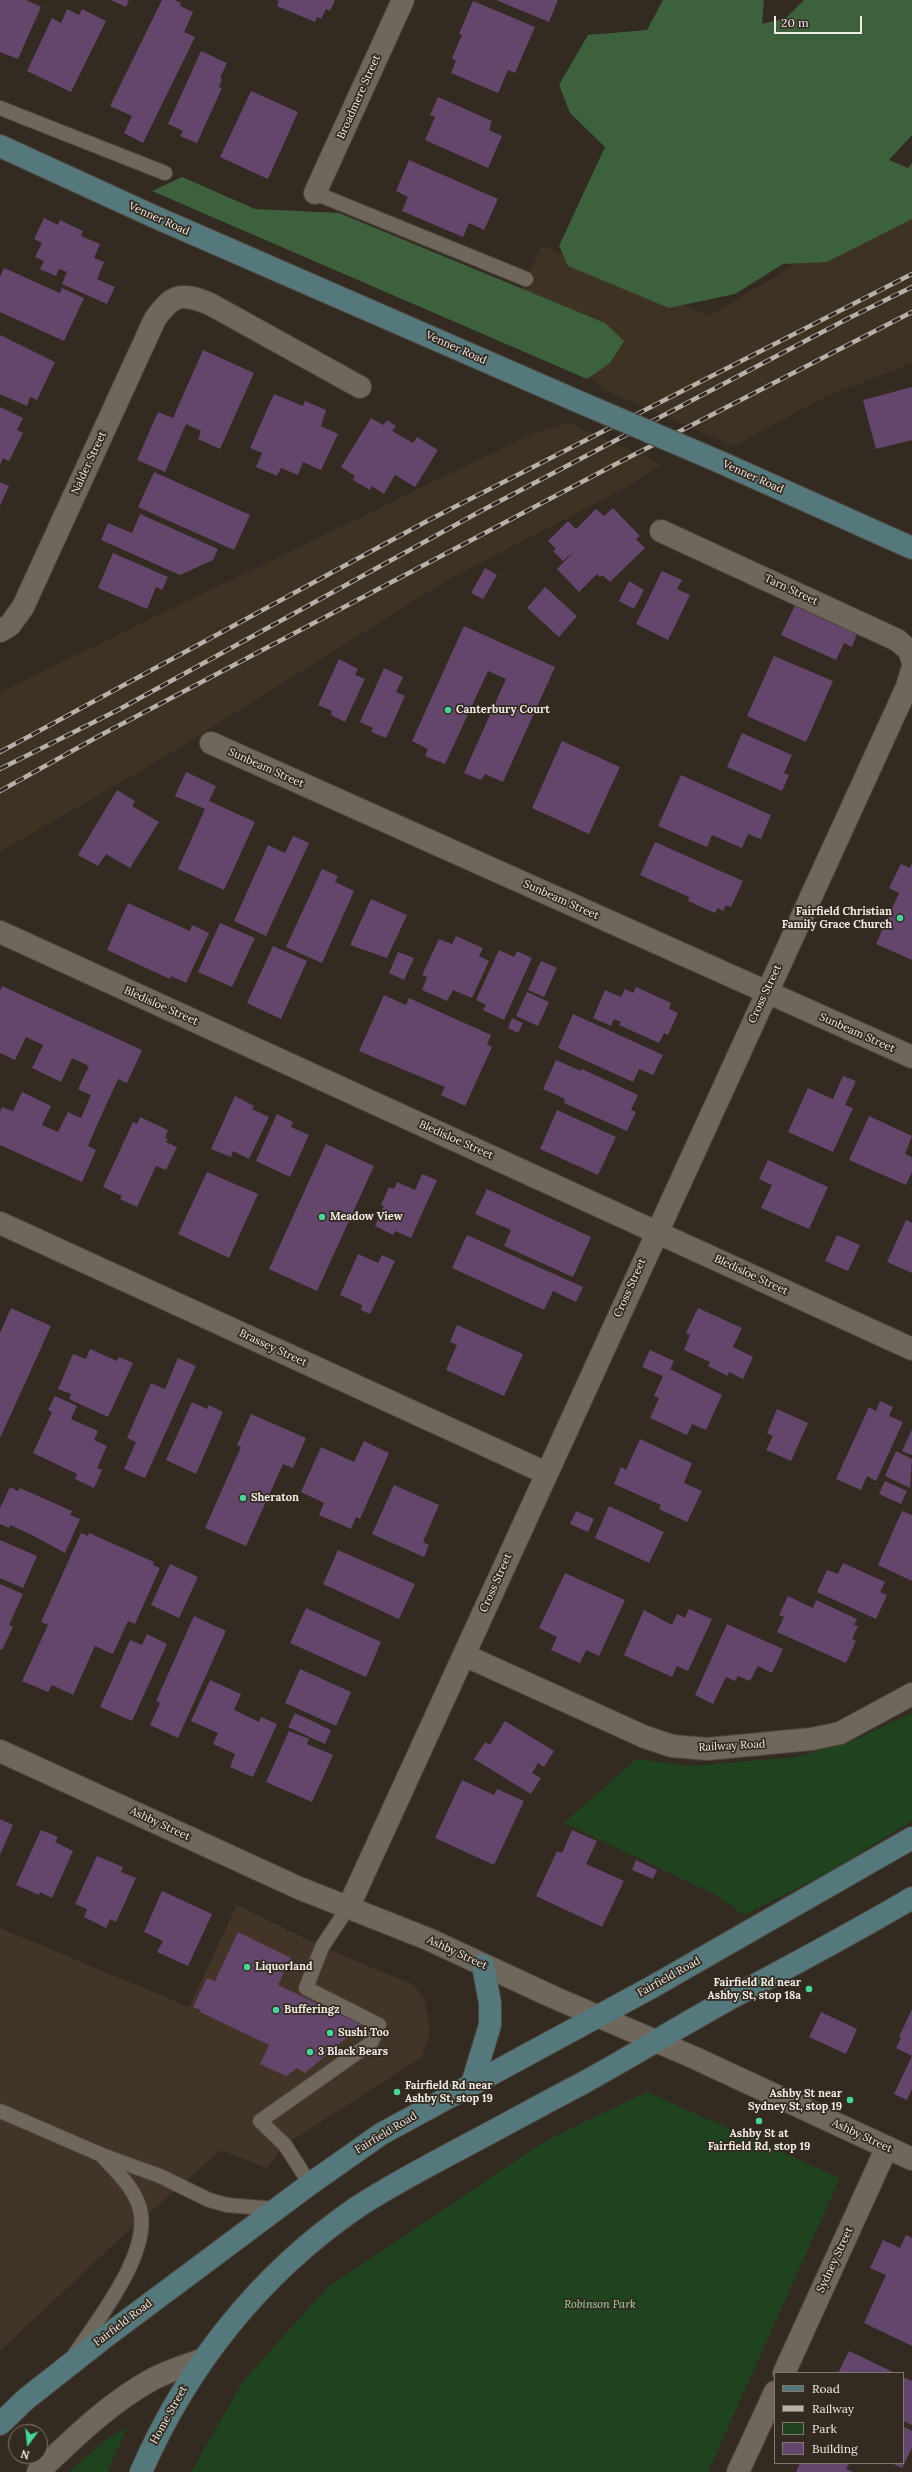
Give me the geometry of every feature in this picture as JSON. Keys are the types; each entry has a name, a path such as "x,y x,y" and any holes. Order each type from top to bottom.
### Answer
{"main road":[{"name":"Venner Road","path":"0,146 154,217 576,401 720,462 912,548"},
{"name":"Fairfield Road","path":"0,2424 26,2399 68,2365 276,2209 381,2134 598,2016 912,1838"},
{"path":"202,2360 226,2328 272,2279 311,2243 357,2208 425,2168 657,2041 912,1898"},
{"path":"472,2084 490,2025 490,2004 483,1965"},
{"name":"Home Street","path":"141,2472 156,2438 202,2360"}],"street":[{"name":"Broadmere Street","path":"315,193 403,0"},
{"name":"Nalder Street","path":"1,631 10,625 22,607 154,319 170,300 177,297 198,299 210,304 360,388"},
{"name":"Tarn Street","path":"661,532 897,640 909,650 912,659"},
{"name":"Cross Street","path":"349,1906 903,694 912,670"},
{"name":"Sunbeam Street","path":"211,743 912,1057"},
{"name":"Bledisloe Street","path":"0,932 912,1349"},
{"name":"Brassey Street","path":"0,1223 546,1474"},
{"name":"Railway Road","path":"464,1655 645,1737 672,1746 706,1749 812,1739 840,1733 912,1694"},
{"name":"Ashby Street","path":"0,1751 299,1888 349,1906 657,2041 912,2159"},
{"name":"Sydney Street","path":"784,2372 887,2147"},
{"path":"38,2472 104,2412 140,2387 168,2372 202,2360"},
{"path":"738,2472 774,2394"}],"lane":[{"path":"0,108 165,173"},
{"path":"315,193 526,279"},
{"path":"310,2184 285,2145 260,2121 371,2043 379,2025 306,1988 322,1947 349,1906"},
{"path":"0,2110 102,2156 160,2176 209,2200 227,2205 276,2209"},
{"path":"68,2365 123,2279 141,2236 140,2208 136,2198 131,2189 102,2156"}],"shaded area":[{"path":"912,195 912,363 823,398 734,446 602,389 586,373 504,337 526,279 542,246 709,316"},
{"path":"569,423 661,464 636,482 444,582 161,759 0,852 0,692 534,433"},
{"path":"237,1905 322,1947 414,1985 425,2001 430,2032 422,2057 285,2145 267,2168 221,2150 115,2243 0,2351 0,1928 189,2007"}],"green space":[{"path":"663,0 764,0 762,24 786,18 804,0 912,0 912,135 889,160 908,168 912,163 912,219 827,262 783,264 735,294 669,308 568,266 559,246 605,147 570,113 559,85 588,35 647,30"},
{"path":"182,177 255,209 339,213 605,323 624,341 610,363 587,379 152,191"},
{"path":"912,1713 912,1821 829,1872 744,1915 714,1894 564,1823 636,1759 691,1766 797,1757 852,1741"},
{"name":"Robinson Park","path":"647,2092 840,2178 708,2472 191,2472 244,2380 328,2287 545,2141"},
{"path":"127,2428 107,2472 69,2472 107,2439"}],"building":[{"path":"0,0 26,0 41,7 18,59 0,52"},
{"path":"111,0 129,0 126,7"},
{"path":"162,0 175,0 181,3 180,6 193,12 184,32 195,37 143,143 124,133 132,116 110,106"},
{"path":"276,0 335,0 330,11 326,9 321,19 317,17 315,22 277,6 279,1"},
{"path":"496,0 558,0 549,22"},
{"path":"473,1 535,27 515,73 508,70 498,93 451,73 456,61 452,58 462,35 459,34"},
{"path":"67,9 79,15 82,9 106,21 71,92 27,71 52,18 61,23"},
{"path":"201,51 227,63 220,78 222,79 219,87 222,88 197,143 180,136 183,131 168,124"},
{"path":"251,91 298,112 268,179 220,157"},
{"path":"438,97 492,121 489,130 502,136 488,168 425,140 435,117 430,115"},
{"path":"409,160 498,199 484,230 469,223 463,237 402,211 408,197 396,191"},
{"path":"44,218 58,225 60,220 83,231 81,236 100,244 94,258 104,262 97,279 115,287 107,304 62,284 67,272 59,269 56,276 40,269 44,261 35,257 42,243 34,239"},
{"path":"4,268 60,293 62,288 84,298 64,341 0,312 0,277"},
{"path":"0,335 55,362 37,400 30,397 27,406 0,394"},
{"path":"203,350 254,373 220,449 198,439 201,431 186,424 165,472 137,460 158,412 173,418"},
{"path":"912,387 912,440 876,449 863,400"},
{"path":"274,394 303,406 305,401 326,410 321,426 338,434 321,470 303,462 298,475 281,468 277,476 256,467 262,453 250,448"},
{"path":"0,407 23,418 17,430 23,433 9,461 3,458 0,465"},
{"path":"371,418 383,425 387,420 396,426 392,431 413,443 417,437 438,450 415,487 395,475 384,494 372,486 370,490 353,480 355,476 341,467"},
{"path":"154,472 250,515 234,550 138,507"},
{"path":"0,482 9,486 0,506"},
{"path":"613,508 640,536 636,539 645,548 610,582 602,575 600,577 597,574 579,592 557,569 576,550 563,561 553,551 556,549 548,541 568,521 576,529 596,509 604,516"},
{"path":"140,514 218,549 213,560 180,575 101,540 108,523 132,533"},
{"path":"113,553 168,577 162,590 156,587 147,609 98,588"},
{"path":"485,568 497,575 483,599 471,593"},
{"path":"662,571 682,580 677,589 690,595 668,640 636,624"},
{"path":"629,581 644,590 634,609 619,601"},
{"path":"545,587 577,616 559,637 527,608"},
{"path":"796,603 858,631 852,647 844,643 836,660 781,635"},
{"name":"Canterbury Court","path":"464,626 555,667 503,782 485,774 481,780 464,773 506,679 488,671 445,764 425,756 428,749 412,741"},
{"path":"774,656 833,681 806,742 747,716"},
{"path":"339,659 358,669 355,675 365,679 345,722 331,715 332,711 318,705"},
{"path":"384,668 403,677 396,692 405,696 386,738 371,732 373,728 360,722"},
{"path":"742,733 792,755 784,773 789,775 782,791 727,767"},
{"path":"562,741 620,767 589,834 532,808"},
{"path":"186,772 216,786 209,801 255,822 224,890 178,869 205,809 175,796"},
{"path":"681,775 771,815 761,839 748,834 742,848 712,835 707,847 658,826"},
{"path":"117,790 135,801 132,806 159,822 130,868 106,854 98,866 78,855"},
{"path":"293,836 309,843 266,936 234,921 268,845 285,853"},
{"path":"655,842 743,881 731,907 726,905 723,911 718,908 715,913 688,901 689,897 640,875"},
{"name":"Fairfield Christian Family Grace Church","path":"912,862 912,960 876,944 899,893 889,888 901,864 910,868"},
{"path":"322,869 338,876 335,882 354,891 322,963 286,947"},
{"path":"371,899 407,915 387,958 350,945"},
{"path":"128,903 190,931 192,925 209,933 186,983 171,976 170,979 107,950"},
{"path":"220,923 255,938 232,987 198,972"},
{"path":"456,936 483,948 479,956 489,961 472,998 453,990 447,1001 422,990 427,977 422,975 439,939 452,944"},
{"path":"273,946 307,961 281,1019 247,1003"},
{"path":"499,950 514,957 517,951 532,958 504,1020 483,1010 486,1005 476,1000"},
{"path":"398,952 414,958 404,980 389,973"},
{"path":"541,961 557,968 544,997 528,990"},
{"path":"2,986 142,1050 127,1083 118,1079 97,1125 88,1146 96,1150 82,1182 0,1145 0,1112 2,1107 13,1111 22,1092 51,1106 42,1125 58,1132 68,1112 81,1118 91,1095 78,1089 89,1066 72,1058 61,1082 32,1068 43,1045 26,1037 15,1060 0,1053 0,991"},
{"path":"636,987 671,1003 669,1009 678,1013 668,1035 664,1033 659,1043 619,1025 621,1022 614,1019 611,1026 593,1018 605,990 621,997 625,989 633,993"},
{"path":"527,992 549,1002 538,1026 516,1016"},
{"path":"384,995 406,1005 409,998 491,1035 487,1044 492,1047 465,1106 441,1095 445,1087 359,1051"},
{"path":"573,1014 663,1055 653,1075 639,1069 633,1082 558,1048"},
{"path":"512,1018 523,1023 518,1033 508,1028"},
{"path":"556,1060 581,1071 582,1069 638,1095 631,1110 636,1112 627,1131 564,1103 565,1099 543,1089"},
{"path":"843,1076 856,1081 845,1105 853,1108 833,1152 788,1132 808,1088 833,1099"},
{"path":"235,1096 254,1106 252,1109 269,1117 249,1159 233,1151 231,1157 211,1149"},
{"path":"557,1110 616,1137 598,1175 540,1149"},
{"path":"277,1114 293,1122 291,1127 309,1135 290,1177 256,1161"},
{"path":"869,1116 912,1136 905,1154 912,1157 912,1172 906,1185 849,1160"},
{"path":"140,1117 168,1130 165,1138 168,1139 166,1142 177,1147 166,1170 156,1166 137,1207 120,1199 122,1196 103,1187 133,1122 137,1124"},
{"name":"Meadow View","path":"326,1144 374,1166 317,1291 269,1269"},
{"path":"768,1160 828,1187 809,1229 761,1208 772,1185 759,1179"},
{"path":"207,1172 258,1194 229,1258 178,1234"},
{"path":"422,1174 437,1180 411,1238 395,1231 393,1235 375,1226 384,1206 381,1205 389,1187 394,1189 397,1182 415,1190"},
{"path":"487,1189 591,1237 573,1277 504,1246 511,1230 475,1214"},
{"path":"906,1220 912,1223 912,1273 887,1262"},
{"path":"467,1235 583,1287 576,1302 553,1291 544,1310 452,1268"},
{"path":"837,1235 860,1245 848,1271 825,1261"},
{"path":"358,1254 378,1263 382,1255 395,1261 370,1314 361,1310 362,1305 340,1295"},
{"path":"11,1308 51,1326 0,1438 0,1333"},
{"path":"698,1308 742,1328 733,1347 753,1357 743,1379 729,1372 728,1376 708,1366 710,1362 684,1350 690,1335 686,1333"},
{"path":"457,1325 523,1354 504,1396 446,1370 457,1345 450,1342"},
{"path":"90,1349 117,1361 119,1357 133,1363 108,1417 69,1399 71,1394 58,1389 73,1354 86,1359"},
{"path":"650,1350 674,1361 670,1369 722,1395 706,1430 692,1424 687,1435 650,1418 659,1398 654,1396 663,1376 642,1367"},
{"path":"178,1358 196,1366 145,1478 124,1469 136,1442 127,1438 151,1383 165,1389"},
{"path":"55,1396 77,1406 71,1419 98,1431 94,1440 107,1446 97,1468 102,1470 94,1488 75,1479 77,1474 33,1453 52,1412 48,1410"},
{"path":"880,1401 893,1407 889,1416 903,1422 876,1481 867,1476 861,1490 836,1479 869,1407 876,1411"},
{"path":"192,1402 207,1409 209,1405 223,1412 196,1474 166,1460"},
{"path":"777,1409 808,1423 791,1461 766,1450 773,1436 767,1433"},
{"name":"Sheraton","path":"251,1414 306,1438 293,1468 283,1464 246,1546 205,1528 241,1447 237,1445"},
{"path":"912,1429 912,1455 902,1451"},
{"path":"640,1439 692,1463 684,1483 702,1491 687,1522 659,1509 661,1505 614,1484 621,1467 626,1470"},
{"path":"364,1441 389,1453 360,1519 356,1517 351,1529 319,1515 324,1503 301,1492 321,1447 354,1462"},
{"path":"896,1451 912,1459 910,1488 885,1476"},
{"path":"885,1481 907,1491 901,1504 879,1494"},
{"path":"394,1485 439,1505 423,1542 429,1545 424,1557 372,1534"},
{"path":"10,1487 18,1491 20,1488 72,1511 70,1515 80,1519 65,1553 10,1525 9,1528 0,1524 0,1508"},
{"path":"609,1506 664,1532 649,1563 595,1538"},
{"path":"576,1511 594,1519 588,1532 570,1524"},
{"path":"902,1511 912,1515 912,1581 878,1565"},
{"path":"81,1533 88,1536 89,1533 154,1562 153,1565 160,1568 135,1624 128,1621 113,1654 95,1646 73,1695 52,1685 48,1692 22,1681 48,1625 41,1622"},
{"path":"0,1540 37,1556 23,1588 0,1578"},
{"path":"338,1550 415,1584 399,1619 323,1584"},
{"path":"843,1563 885,1582 880,1592 887,1595 876,1619 817,1592 827,1570 838,1574"},
{"path":"170,1564 198,1577 179,1618 151,1605"},
{"path":"565,1573 625,1600 599,1656 586,1650 580,1663 551,1650 557,1637 539,1628"},
{"path":"0,1584 23,1594 9,1625 13,1627 2,1650 0,1649"},
{"path":"788,1596 813,1608 816,1600 857,1619 854,1625 858,1626 852,1639 856,1641 846,1663 777,1632 784,1617 779,1615"},
{"path":"306,1608 381,1642 366,1677 290,1643"},
{"path":"689,1609 712,1619 688,1671 677,1666 672,1677 624,1655 644,1610 672,1625 677,1614 685,1618"},
{"path":"194,1616 226,1631 178,1738 150,1725 160,1703 156,1701"},
{"path":"727,1624 783,1649 772,1673 758,1666 750,1681 738,1676 735,1681 726,1677 713,1704 695,1695"},
{"path":"147,1634 167,1644 132,1721 100,1707 130,1640 142,1645"},
{"path":"300,1669 351,1692 336,1726 285,1703"},
{"path":"210,1680 241,1694 234,1710 259,1722 261,1717 277,1724 253,1777 230,1767 235,1754 213,1744 218,1733 191,1721"},
{"path":"295,1713 331,1730 325,1744 288,1727"},
{"path":"505,1721 554,1751 544,1767 538,1763 532,1773 541,1778 531,1794 474,1759 485,1742 490,1745"},
{"path":"289,1731 309,1739 307,1744 333,1755 312,1802 266,1782"},
{"path":"462,1780 494,1795 497,1789 524,1801 494,1865 435,1838"},
{"path":"0,1819 13,1825 0,1855"},
{"path":"41,1830 58,1837 55,1842 73,1851 52,1898 40,1892 39,1895 16,1885"},
{"path":"572,1830 597,1841 586,1864 624,1881 602,1927 536,1896 557,1851 562,1853"},
{"path":"97,1856 123,1867 121,1872 136,1878 116,1922 110,1919 106,1928 84,1917 87,1909 75,1904"},
{"path":"636,1860 657,1870 653,1879 632,1870"},
{"path":"162,1891 212,1914 188,1966 157,1952 163,1941 144,1932"},
{"path":"238,1932 291,1958 278,1985 362,2025 305,2073 297,2068 286,2076 260,2064 269,2045 200,2012 201,2010 193,2007 207,1978 215,1981"},
{"path":"912,2009 912,2056 896,2048 901,2038 899,2037"},
{"path":"821,2012 857,2029 846,2054 809,2037"},
{"path":"912,2056 912,2089 907,2100 894,2094"},
{"path":"906,2235 912,2238 912,2346 864,2323 886,2275 870,2268 883,2240 900,2248"},
{"path":"849,2351 893,2372 838,2372"},
{"path":"904,2377 912,2381 912,2425 904,2421"},
{"path":"904,2427 912,2431 912,2448 904,2464"},
{"path":"800,2464 848,2464 846,2469 853,2472 796,2472"},
{"path":"893,2464 904,2464 902,2468"}],"railway":[{"path":"0,752 429,520 912,274"},
{"path":"0,769 118,710 479,512 851,317 912,287"},
{"path":"0,791 99,736 616,464 912,312"}],"place":[{"name":"Canterbury Court","path":"448,710"},
{"name":"Fairfield Christian Family Grace Church","path":"900,918"},
{"name":"Meadow View","path":"322,1217"},
{"name":"Sheraton","path":"243,1498"},
{"name":"Liquorland","path":"247,1967"},
{"name":"Fairfield Rd near Ashby St, stop 18a","path":"809,1989"},
{"name":"Bufferingz","path":"276,2010"},
{"name":"Sushi Too","path":"330,2033"},
{"name":"3 Black Bears","path":"310,2052"},
{"name":"Fairfield Rd near Ashby St, stop 19","path":"397,2092"},
{"name":"Ashby St near Sydney St, stop 19","path":"850,2100"},
{"name":"Ashby St at Fairfield Rd, stop 19","path":"759,2121"}]}
